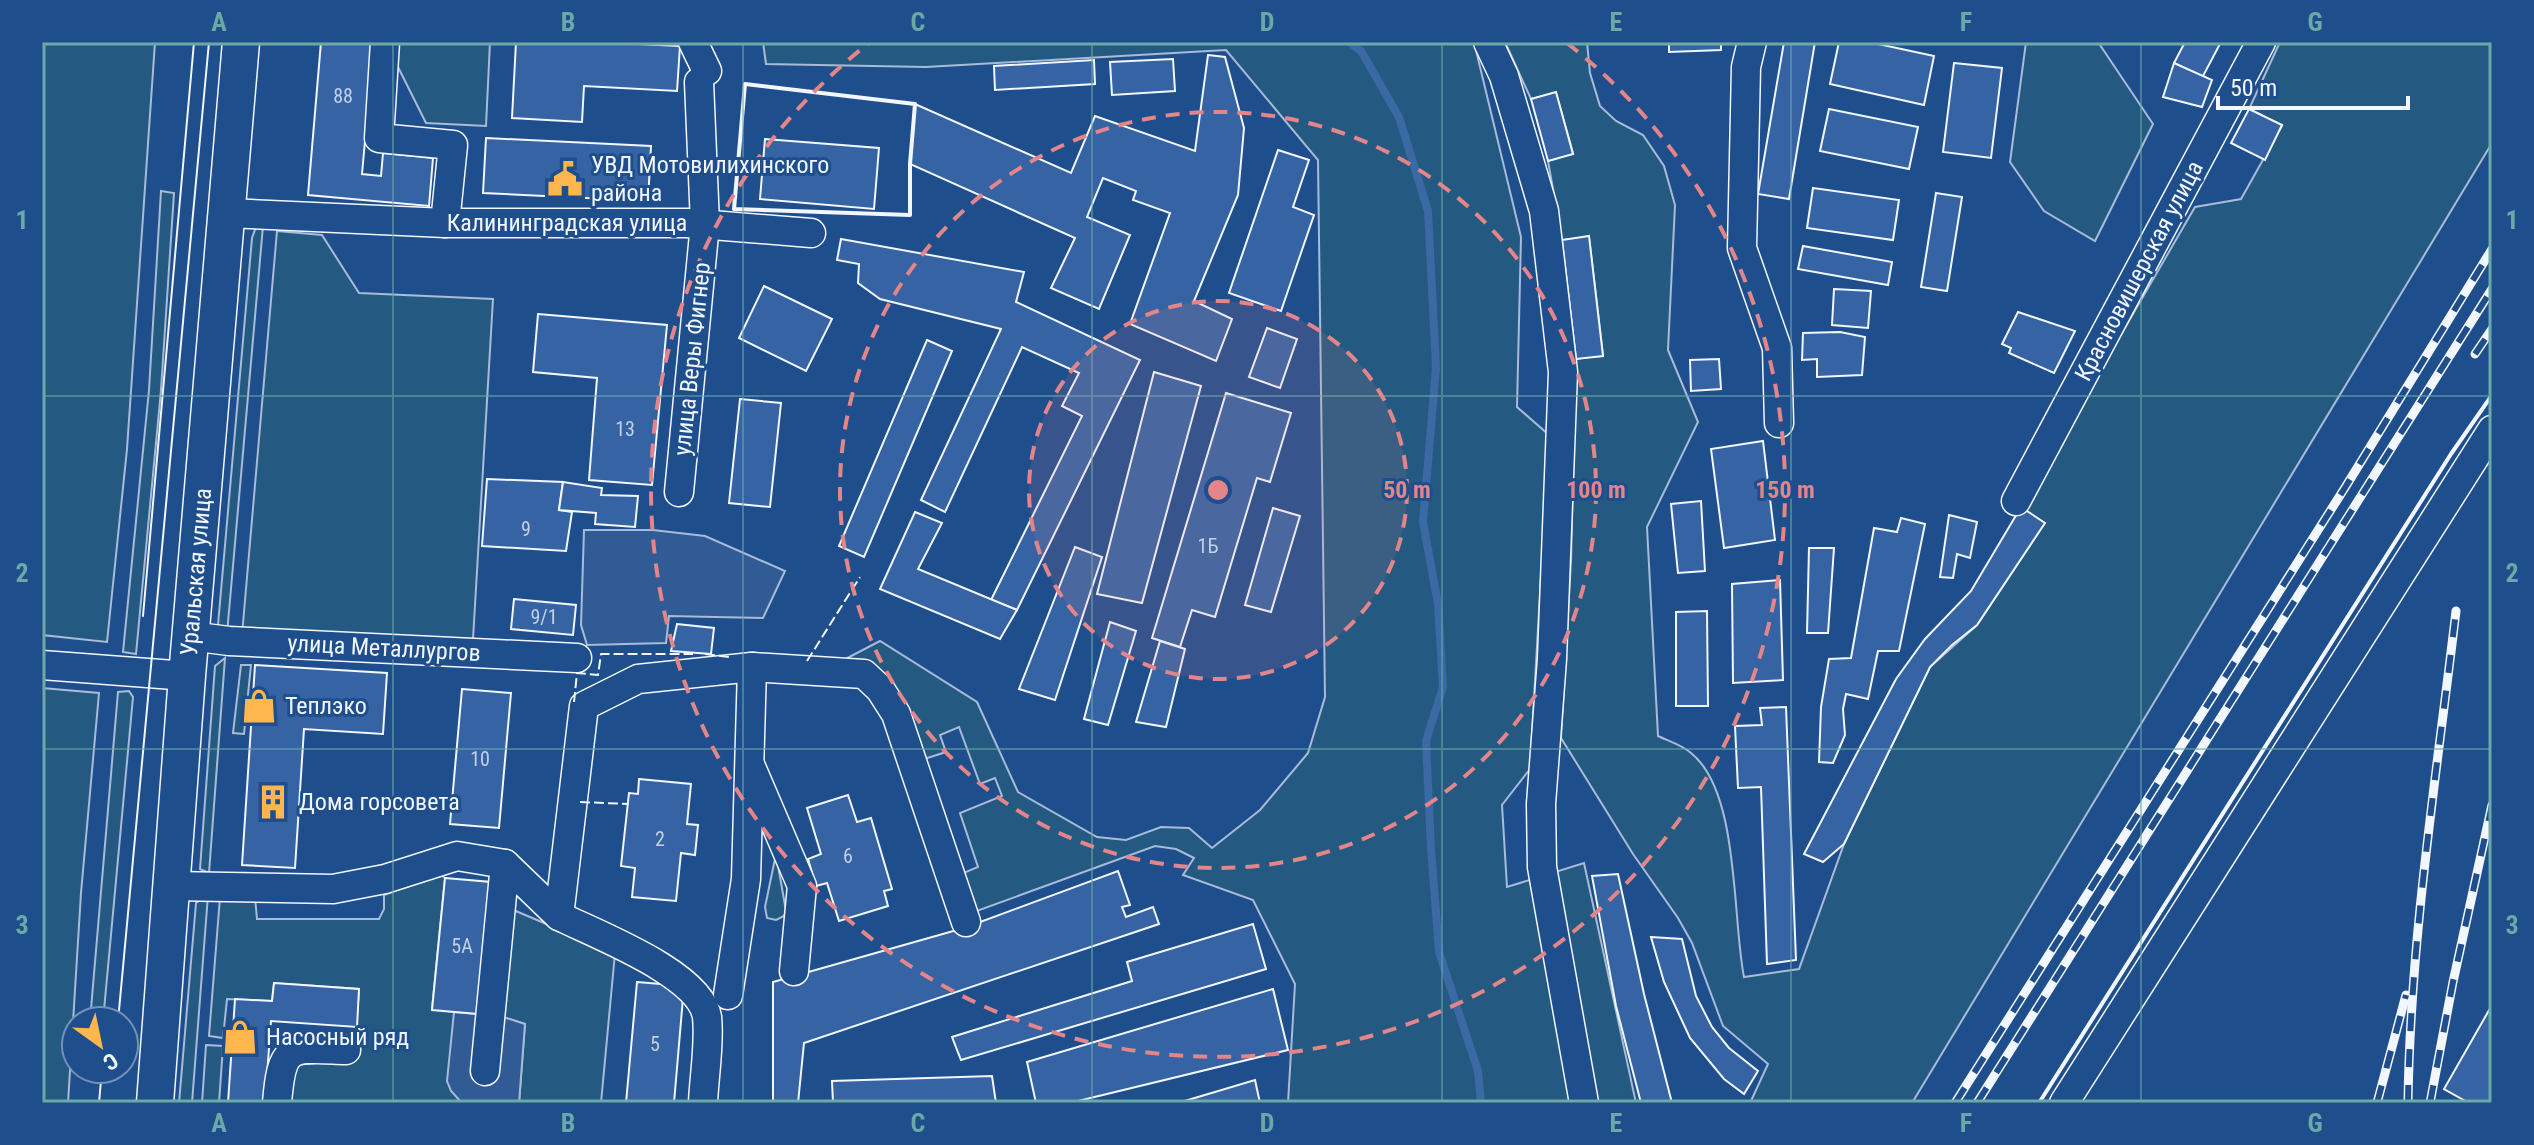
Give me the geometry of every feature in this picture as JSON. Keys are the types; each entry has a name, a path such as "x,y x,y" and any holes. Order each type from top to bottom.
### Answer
{"main road":[{"name":"Уральская улица","path":"155,1103 190,636 241,42"}],"street":[{"path":"385,42 379,138 453,145 445,223"},
{"name":"улица Веры Фигнер","path":"679,492 705,224 703,76 693,42"},
{"path":"1488,42 1504,76 1544,211 1563,372 1552,659 1541,804 1542,867 1584,1103"},
{"path":"1752,42 1746,67 1742,248 1777,348 1779,423"},
{"name":"Красновишерская улица","path":"2016,501 2261,42"},
{"name":"Калининградская улица","path":"227,213 445,223 705,224 811,233"},
{"path":"2064,1103 2492,430"},
{"name":"улица Металлургов","path":"190,636 229,641 577,658"},
{"path":"42,665 187,676"},
{"path":"728,995 746,879 752,667"},
{"path":"559,916 584,706 638,679 752,667 864,674 880,689 896,714 966,922"},
{"path":"747,759 802,886 794,971"},
{"path":"171,886 333,889 385,879 457,856 505,864 559,916 657,964 692,988 707,1015 703,1103"},
{"path":"485,1071 505,864"},
{"path":"277,1103 283,1060 293,1051 346,1050"}],"shaded area":[{"path":"42,42 155,42 127,449 107,642 42,635"},
{"path":"398,42 490,42 486,126 426,123 396,63"},
{"path":"763,42 1474,42 1521,237 1517,407 1549,435 1530,769 1502,805 1507,887 1584,863 1636,1103 1288,1103 1295,984 1253,900 1183,875 1194,858 1176,849 1155,846 974,912 961,874 978,867 960,813 1002,796 995,778 980,784 959,727 940,735 946,752 918,761 899,705 828,668 880,641 977,702 1018,792 1097,837 1126,840 1161,827 1189,828 1212,848 1260,810 1308,753 1325,697 1318,160 1226,50 926,67 766,64"},
{"path":"1505,42 1587,42 1590,73 1600,106 1616,121 1643,135 1664,166 1675,205 1668,350 1698,422 1647,527 1658,736 1691,753 1707,771 1718,796 1731,858 1744,977 1799,969 1844,844 1930,667 1977,625 2044,524 2021,507 2195,207 2241,199 2282,126 2249,109 2280,42 2492,42 2492,143 1912,1103 1750,1103 1768,1064 1723,1026 1692,943 1678,918 1633,854 1561,738 1571,561 1576,359 1603,355 1589,237 1562,240 1548,161 1573,153 1556,93 1531,99"},
{"path":"2026,42 2098,42 2153,124 2095,241 2044,211 2010,162"},
{"path":"161,191 174,193 161,390 136,654 123,652 149,390"},
{"path":"263,226 227,634 219,630 218,625 252,238 256,227"},
{"path":"277,231 322,235 359,293 493,299 473,639 242,635"},
{"path":"584,530 653,530 705,536 785,571 763,618 669,616 666,643 587,645 581,625"},
{"path":"225,658 209,873 200,869 215,666"},
{"path":"241,665 251,665 244,734 233,733"},
{"path":"42,688 99,693 74,1005 60,1005 60,1085 69,1085 68,1103 42,1103"},
{"path":"129,691 133,697 104,1005 91,1005 118,692"},
{"path":"776,854 786,911 776,920 767,918 765,907"},
{"path":"439,874 445,878 432,1009 454,1012 462,1103 286,1103 288,1078 302,1059 354,1060 359,989 274,983 272,1001 227,999 223,1038 209,1036 220,897 255,897 257,919 379,919 384,909 384,895"},
{"path":"208,895 192,1103 179,1103 196,903"},
{"path":"511,909 615,953 601,1103 519,1103 525,1024 500,1016"},
{"path":"454,1012 500,1016 525,1024 519,1103 462,1103 451,1091 447,1081"},
{"path":"206,1045 223,1046 219,1103 202,1103"}],"building":[{"path":"321,42 374,42 362,174 381,176 383,153 433,158 429,206 308,195"},
{"path":"516,42 680,46 677,91 584,86 582,122 512,118"},
{"path":"1669,42 1721,42 1721,50 1669,52"},
{"path":"1784,42 1815,42 1789,199 1758,194"},
{"path":"1839,42 1869,42 1934,56 1924,105 1830,84"},
{"path":"2185,42 2221,42 2202,78 2174,63"},
{"path":"1208,55 1225,57 1244,128 1238,195 1194,301 1232,319 1216,361 1130,324 1170,213 1133,200 1136,191 1103,178 1087,217 1130,235 1099,309 1051,288 1075,238 910,164 915,104 1071,173 1095,116 1195,151"},
{"path":"1173,59 1175,91 1112,95 1110,62"},
{"path":"1094,60 1095,84 995,90 994,66"},
{"path":"1954,63 2002,68 1991,158 1943,152"},
{"path":"2174,63 2212,80 2202,107 2163,97"},
{"path":"1556,92 1573,154 1548,161 1531,99"},
{"path":"1829,109 1918,127 1909,169 1820,151"},
{"path":"2249,109 2282,125 2265,160 2231,143"},
{"path":"486,138 651,146 648,201 483,193"},
{"path":"765,139 879,148 874,209 760,199"},
{"path":"1278,150 1309,160 1293,207 1314,215 1281,311 1229,293"},
{"path":"1813,188 1899,200 1893,240 1807,228"},
{"path":"1936,193 1962,197 1947,291 1921,287"},
{"path":"1589,236 1603,356 1576,359 1562,240"},
{"path":"841,239 1024,272 1016,302 1140,360 1017,610 991,600 1082,416 1062,406 1079,373 1022,347 945,512 921,500 1001,329 880,299 858,283 859,264 837,260"},
{"path":"1803,246 1892,262 1888,285 1798,269"},
{"path":"764,286 832,319 806,371 739,338"},
{"path":"1834,289 1871,291 1868,328 1832,325"},
{"path":"2018,312 2075,331 2054,373 2009,353 2011,348 2002,344"},
{"path":"538,314 667,325 652,485 589,480 597,378 533,372"},
{"path":"1267,328 1297,339 1280,388 1249,377"},
{"path":"1840,332 1865,337 1862,375 1817,377 1817,359 1802,360 1803,333"},
{"path":"927,340 952,351 864,557 839,546"},
{"path":"1719,359 1721,389 1691,391 1690,360"},
{"path":"1154,372 1201,386 1142,603 1097,594"},
{"path":"1226,393 1291,413 1270,482 1257,478 1215,617 1192,610 1180,647 1152,638"},
{"path":"740,399 781,403 770,507 729,503"},
{"path":"1763,441 1775,540 1724,548 1711,449"},
{"path":"487,479 563,482 559,510 572,512 566,551 482,546"},
{"path":"563,482 602,488 601,495 638,496 635,527 595,524 596,513 559,510"},
{"path":"1701,501 1705,571 1678,573 1671,504"},
{"path":"2021,507 2045,523 1977,625 1930,667 1844,844 1823,862 1804,854 1896,679 1925,639 1971,591"},
{"path":"1273,508 1300,516 1271,612 1245,605"},
{"path":"915,512 942,523 918,569 1017,610 1000,639 880,589"},
{"path":"1949,515 1977,522 1970,558 1957,554 1953,578 1940,577"},
{"path":"1901,518 1925,524 1899,651 1878,651 1868,699 1846,694 1843,709 1845,735 1833,763 1819,762 1821,707 1829,659 1851,658 1874,528 1897,532"},
{"path":"1075,547 1102,557 1055,700 1019,689"},
{"path":"1809,548 1834,548 1828,633 1807,633"},
{"path":"1780,580 1783,680 1733,683 1732,584"},
{"path":"514,599 576,605 573,635 511,629"},
{"path":"1707,611 1708,706 1676,706 1676,612"},
{"path":"1110,622 1136,631 1108,725 1084,719"},
{"path":"677,624 714,628 711,654 671,651"},
{"path":"1160,641 1185,649 1166,727 1136,722"},
{"name":"Дома горсовета","path":"255,665 387,673 383,734 304,729 295,868 242,865"},
{"path":"462,689 511,693 499,828 450,824"},
{"path":"1786,707 1796,960 1767,964 1761,787 1738,788 1735,726 1762,725 1760,708"},
{"path":"639,779 691,784 687,824 698,825 695,855 681,853 676,901 632,897 635,868 621,866 629,793 638,794"},
{"path":"848,795 857,822 871,818 892,889 884,891 888,906 839,921 827,883 816,886 808,859 821,854 807,808"},
{"path":"1118,871 1130,905 1122,907 1126,917 1153,907 1159,924 804,1043 798,1103 773,1103 773,982 964,928"},
{"path":"1618,874 1672,1103 1641,1103 1616,1006 1592,876"},
{"path":"445,878 491,882 478,1014 432,1010"},
{"path":"1253,924 1266,969 961,1060 952,1037 1132,981 1127,962"},
{"path":"1651,937 1682,939 1696,996 1712,1027 1729,1048 1758,1071 1744,1094 1724,1079 1690,1038 1664,982"},
{"path":"637,982 684,986 674,1103 626,1103"},
{"path":"274,983 359,989 357,1027 271,1021 265,1103 228,1103 235,999 272,1001"},
{"path":"1273,989 1288,1050 1070,1103 1036,1103 1027,1062"},
{"path":"2492,1005 2492,1103 2469,1103 2444,1089"},
{"path":"992,1076 996,1103 833,1103 832,1081"},
{"path":"1255,1080 1260,1103 1178,1103"}],"waterway":[{"path":"1349,42 1361,51 1399,117 1428,211 1436,367 1423,522 1438,604 1443,687 1426,741 1431,848 1439,952 1478,1071 1481,1103"}],"tram line":[{"path":"143,616 194,42"},
{"path":"119,1005 209,42"},
{"path":"99,1103 101,1085"}],"railway":[{"path":"1955,1103 2346,486 2492,249"},
{"path":"1977,1103 2492,289"},
{"path":"2475,354 2492,329"},
{"path":"2408,1103 2419,919 2456,611"},
{"path":"2430,1103 2492,805"},
{"path":"2377,1103 2406,995"}],"fence":[{"path":"807,661 860,577"},
{"path":"574,702 577,673 598,675 601,654 693,654"},
{"path":"705,654 729,657"},
{"path":"580,802 628,804"}],"wall":[{"path":"745,84 915,104 910,215 734,209 745,84"},
{"path":"2039,1103 2451,454 2492,395"}],"place":[{"name":"УВД Мотовилихинского района","path":"565,179"},
{"name":"Теплэко","path":"259,706"},
{"name":"Дома горсовета","path":"273,802"},
{"name":"Насосный ряд","path":"240,1037"}]}
